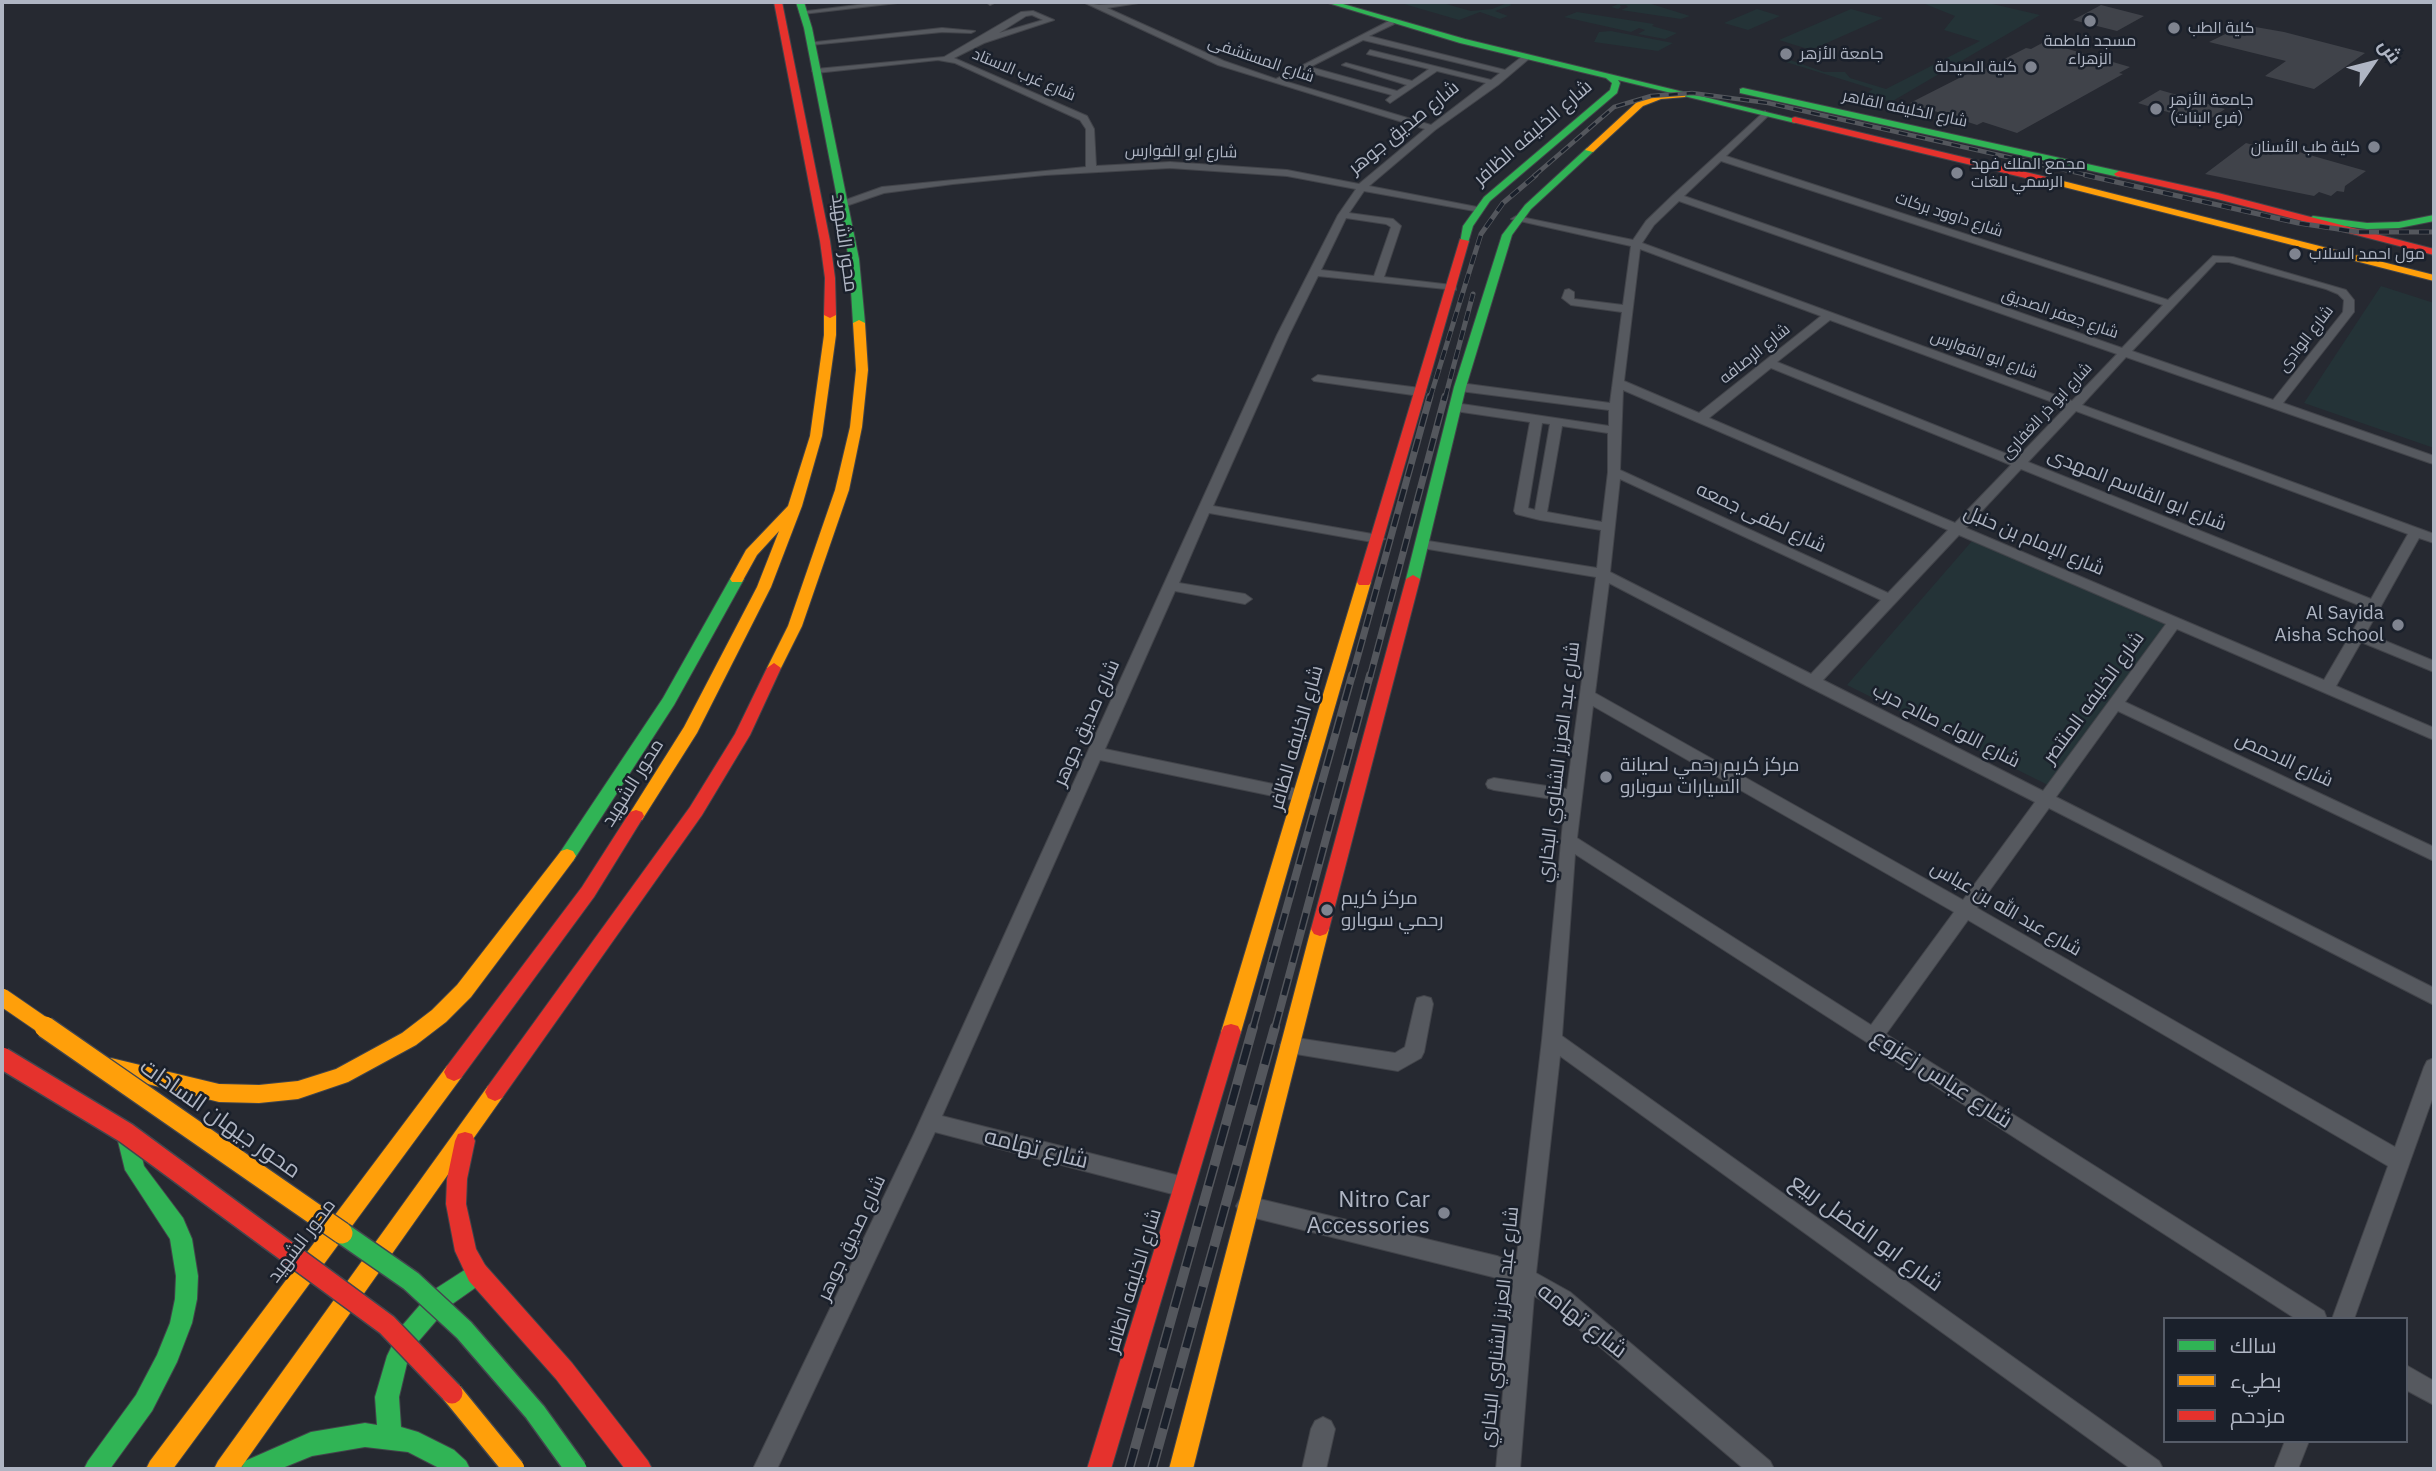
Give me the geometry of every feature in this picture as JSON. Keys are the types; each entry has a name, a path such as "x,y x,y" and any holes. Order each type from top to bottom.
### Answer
{"main road":[{"name":"محور الشهيد","path":"158,1469 588,892 665,773 719,678 764,587 796,506 818,424 828,366 831,306 825,241 778,2"},
{"name":"شارع الخليفه القاهر","path":"1330,2 1391,22 1527,57 2136,201"},
{"name":"شارع الخليفه القاهر","path":"1368,2 1519,43 2074,164 2313,219 2434,252"},
{"name":"محور الشهيد","path":"226,1469 696,811 742,735 795,626 842,490 856,427 862,370 854,259 805,20"},
{"path":"783,25 805,20"},
{"name":"شارع الخليفه الظافر","path":"1181,1469 1247,1206 1422,544 1460,387 1451,354 1452,288 1468,226 1477,210 1611,94 1616,86 1610,77"},
{"path":"1611,94 1631,95 1646,101 1682,94"},
{"name":"شارع الخليفه الظافر","path":"1100,1469 1303,796 1420,392 1451,354 1516,219 1646,101"},
{"path":"2074,164 2122,181 2298,222 2434,260"},
{"path":"2136,201 2198,211 2434,269"},
{"path":"2136,201 2434,278"},
{"path":"2313,219 2384,226 2434,219"},
{"path":"2434,219 2431,222 2434,228"},
{"path":"101,1064 219,1093 260,1094 298,1090 341,1076 376,1059 439,1016 464,991 559,868 669,701 751,553 771,528 796,506"},
{"name":"محور جيهان السادات","path":"2,997 411,1281 464,1331 535,1412 576,1469"},
{"path":"2,1058 127,1133 387,1325 436,1374 514,1469"},
{"path":"469,1130 461,1155 456,1204 466,1251 477,1273 564,1371 640,1469"},
{"path":"96,1469 145,1403 166,1362 181,1323 186,1299 187,1276 181,1239 175,1225 135,1170 127,1133"},
{"path":"390,1436 387,1397 398,1356 409,1335 440,1299 477,1273"},
{"path":"253,1469 283,1454 320,1441 365,1434 390,1436 429,1448 458,1469"}],"street":[{"path":"805,20 902,2"},
{"name":"شارع المستشفى","path":"1087,2 1211,59 1276,82 1432,128"},
{"path":"1096,4 1141,2"},
{"path":"946,59 1025,13 1049,19 981,41"},
{"path":"805,20 971,32"},
{"path":"1276,82 1391,22"},
{"path":"1362,37 1501,78"},
{"path":"1386,43 1346,65 1414,84"},
{"path":"1370,52 1436,68 1501,78"},
{"name":"شارع صديق جوهر","path":"765,1469 930,1122 1207,509 1283,334 1343,215 1362,187 1432,128 1527,57"},
{"name":"شارع غرب الاستاد","path":"816,71 946,59 1084,118 1090,129 1091,168"},
{"path":"1303,68 1398,94"},
{"path":"1373,111 1436,68"},
{"path":"1636,244 1645,229 1676,197 1765,114"},
{"name":"شارع داوود بركات","path":"1718,157 2170,304"},
{"name":"شارع ابو الفوارس","path":"839,184 862,190 882,190 1091,168 1170,165 1242,169 1362,187 1477,210"},
{"name":"شارع ابو الفوارس","path":"843,204 882,190"},
{"name":"شارع جعفر الصديق","path":"1676,197 2434,460"},
{"path":"1343,215 1383,220 1396,226 1378,279"},
{"name":"شارع ابو الفوارس","path":"1516,219 1636,244 2434,539"},
{"name":"شارع عبد العزيز الشناوي البخاري","path":"1508,1469 1525,1278 1552,1040 1568,841 1603,575 1614,472 1615,408 1636,244"},
{"name":"شارع ابو ذر الغفارى","path":"1812,682 2211,261 2220,258 2342,292"},
{"path":"1315,273 1452,288"},
{"path":"1569,292 1567,298 1575,303 1628,309"},
{"name":"شارع الوادى","path":"2275,405 2348,312 2350,304 2342,292"},
{"name":"شارع الرصافه","path":"1701,418 1829,315"},
{"name":"شارع ابو القاسم المهدى","path":"1769,363 2374,606"},
{"path":"1318,379 1420,392"},
{"name":"شارع الإمام بن حنبل","path":"1618,383 2434,734"},
{"path":"1460,387 1615,408"},
{"path":"1455,407 1614,430"},
{"path":"1537,419 1520,509 1525,513 1608,527"},
{"path":"1540,516 1558,422"},
{"name":"شارع لطفى جمعه","path":"1614,472 1892,600"},
{"path":"1207,509 1378,539"},
{"path":"2328,688 2416,533"},
{"name":"شارع اللواء صالح حرب","path":"1422,544 1579,568 1603,575 2434,997"},
{"path":"1171,586 1245,599"},
{"name":"شارع الخليفه المنتصر","path":"1874,1036 2175,622"},
{"path":"2357,635 2434,667"},
{"name":"شارع عبد الله بن عباس","path":"1588,696 1966,909 2401,1162"},
{"name":"شارع الاحمص","path":"2116,704 2434,854"},
{"path":"1097,753 1303,796"},
{"path":"1494,784 1574,796"},
{"name":"شارع عباس زعزوع","path":"1568,841 2313,1317"},
{"path":"1290,1045 1398,1062 1414,1052 1424,1004"},
{"name":"شارع ابو الفضل ربيع","path":"1552,1040 2151,1469"},
{"path":"2344,1317 2434,1067"},
{"name":"شارع تهامه","path":"930,1122 1184,1188"},
{"name":"شارع تهامه","path":"1247,1206 1497,1267 1525,1278 1562,1300 1762,1469"},
{"path":"2408,1377 2434,1394"},
{"path":"1314,1469 1323,1429"},
{"path":"2286,1469 2296,1443"}],"shaded area":[{"path":"1397,2 1439,2 1471,11 1492,9 1507,3 1512,5 1495,11 1508,16 1500,19 1480,12 1459,20"},
{"path":"1623,2 1645,2 1690,16 1681,19 1621,10 1628,7 1626,5 1620,5 1618,9 1611,7"},
{"path":"1920,2 1984,2 2040,15 1891,102 1866,94 1873,89 1786,62 1790,60 1824,72 1845,72 1850,78 1886,89 1980,41 1944,30 1955,16"},
{"path":"1757,9 1780,16 1748,30 1724,23"},
{"path":"1851,9 1883,18 1811,50 1779,40"},
{"path":"1577,12 1654,24 1652,26 1677,33 1665,39 1638,34 1645,30 1639,28 1631,32 1564,17"},
{"path":"1611,31 1673,43 1658,51 1594,42 1599,32"},
{"path":"2381,286 2434,303 2434,448 2304,403"},
{"path":"1972,541 2172,626 2062,792 1847,685"}],"building":[{"path":"2101,5 2144,16 2117,31 2073,20"},
{"path":"2244,25 2284,32 2365,53 2314,89 2265,76 2286,61 2209,42"},
{"path":"2044,42 2130,67 2119,73 2123,74 2017,133 1983,122 1977,125 1910,103 1969,73 1973,75 2026,48 2031,49"},
{"path":"2160,90 2225,109 2204,123 2138,103"},
{"path":"2246,143 2264,148 2271,144 2366,171 2345,186 2344,192 2337,191 2331,196 2319,192 2314,196 2205,174"}],"railway":[{"path":"1534,176 1614,107 1651,96 1692,93 1768,103 2092,176"},
{"path":"1430,398 1481,234 1503,203 1536,175"},
{"path":"2085,175 2298,223 2358,232 2434,232"},
{"path":"1445,398 1473,294"},
{"path":"1352,677 1430,396"},
{"path":"1370,677 1445,396"},
{"path":"1253,1028 1352,675"},
{"path":"1275,1028 1370,675"},
{"path":"1129,1469 1253,1027"},
{"path":"1152,1469 1275,1027"}],"traffic: fast":[{"path":"800,2 808,28 854,259 859,323"},
{"path":"1329,2 1463,41 1795,120"},
{"path":"1464,241 1468,226 1487,199 1614,91 1616,83 1610,77"},
{"path":"1743,91 2119,174"},
{"path":"1413,579 1460,387 1507,235 1528,207 1590,150"},
{"path":"2313,219 2367,226 2399,225 2434,218"},
{"path":"567,856 669,701 737,579"},
{"path":"96,1469 144,1403 166,1362 181,1323 186,1299 187,1276 181,1239 175,1225 135,1170 126,1133"},
{"path":"342,1233 411,1281 464,1330 535,1412 576,1469"},
{"path":"390,1435 387,1397 398,1356 409,1335 440,1299 477,1273"},
{"path":"253,1469 311,1444 365,1435 410,1440 446,1458 458,1469"}],"traffic: slow":[{"path":"1590,150 1640,104 1660,97 1682,95"},
{"path":"2059,183 2434,278"},
{"path":"636,816 691,729 764,587 795,506 816,436 830,335 830,315"},
{"path":"774,668 795,626 842,490 856,427 862,370 859,323"},
{"path":"737,579 751,553 792,509"},
{"path":"1231,1032 1364,582"},
{"path":"111,1067 219,1093 259,1094 298,1090 341,1076 409,1039 439,1016 464,991 567,856"},
{"path":"1181,1469 1320,929"},
{"path":"2,997 342,1233"},
{"path":"158,1469 454,1072"},
{"path":"226,1469 495,1092"},
{"path":"452,1393 514,1469"}],"traffic: jam":[{"path":"778,2 825,241 830,278 830,315"},
{"path":"1795,120 2059,183"},
{"path":"2119,174 2218,196 2434,252"},
{"path":"1364,582 1464,241"},
{"path":"1320,929 1413,579"},
{"path":"495,1092 696,811 742,735 774,668"},
{"path":"454,1072 588,892 636,816"},
{"path":"1099,1469 1231,1032"},
{"path":"2,1058 126,1133 387,1325 452,1393"},
{"path":"465,1141 457,1179 456,1204 466,1251 477,1273 564,1371 640,1469"}],"place":[{"name":"مسجد فاطمة الزهراء","path":"2090,21"},
{"name":"كلية الطب","path":"2174,28"},
{"name":"جامعة الأزهر","path":"1786,54"},
{"name":"كلية الصيدلة","path":"2031,67"},
{"name":"جامعة الأزهر (فرع البنات)","path":"2156,109"},
{"name":"كلية طب الأسنان","path":"2374,147"},
{"name":"مجمع الملك فهد الرسمي للغات","path":"1957,173"},
{"name":"مول احمد السلاب","path":"2295,254"},
{"name":"Al Sayida Aisha School","path":"2398,625"},
{"name":"مركز كريم رحمي لصيانة السيارات سوبارو","path":"1606,777"},
{"name":"مركز كريم رحمي سوبارو","path":"1327,910"},
{"name":"Nitro Car Accessories","path":"1444,1213"}]}
